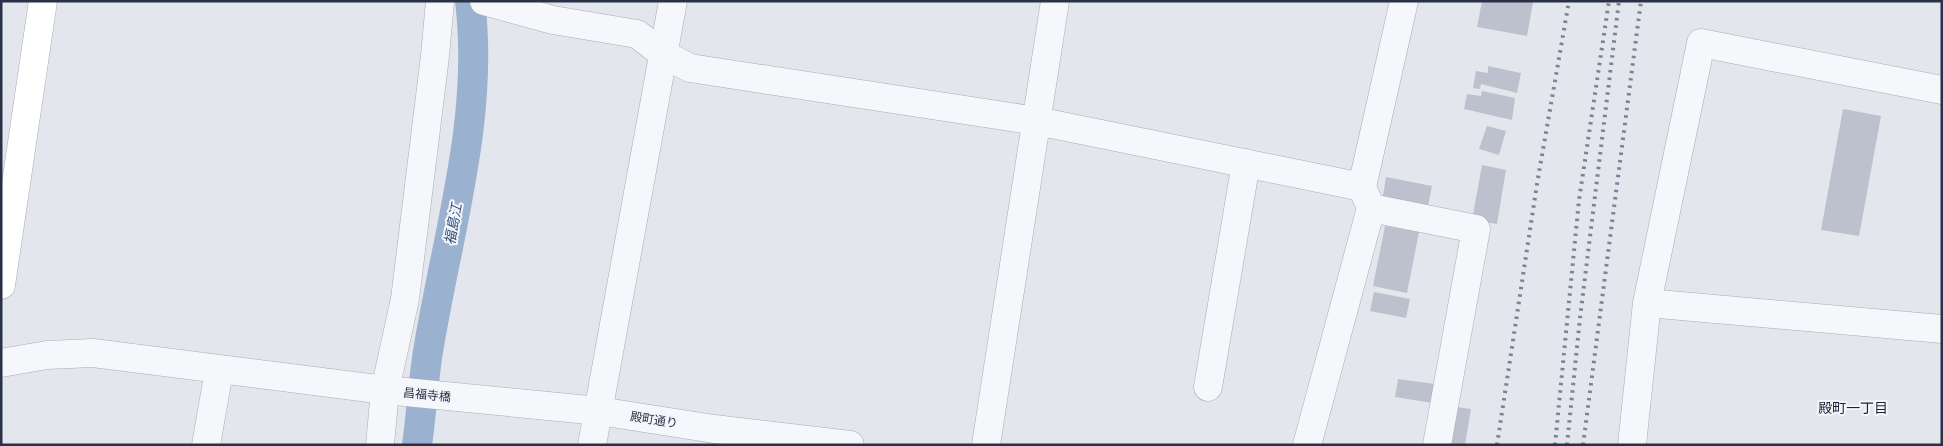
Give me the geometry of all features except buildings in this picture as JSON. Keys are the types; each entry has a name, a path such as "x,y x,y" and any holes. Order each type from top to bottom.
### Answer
{"street":[{"path":"1,285 43,1"},
{"path":"380,445 404,299 435,56 440,1"},
{"path":"484,1 512,7 553,20 636,34 663,54 690,68 1037,120 1246,163 1476,229 1436,445"},
{"path":"592,445 673,1"},
{"path":"986,445 1055,1"},
{"path":"1307,445 1367,198 1404,1"},
{"path":"1632,445 1647,303 1701,43 1942,90"},
{"path":"1208,387 1246,163"},
{"path":"1647,303 1942,329"},
{"name":"昌福寺橋","path":"1,363 47,355 94,353 219,371 458,398"},
{"path":"206,445 219,371"},
{"name":"殿町通り","path":"458,398 599,411 713,437 850,445"}],"waterway":[{"name":"福島江","path":"417,445 427,358 468,136 473,46 470,1"}],"railway":[{"path":"1497,445 1537,184 1569,1"},
{"path":"1555,445 1579,200 1609,1"},
{"path":"1567,445 1580,318 1619,1"},
{"path":"1583,445 1641,1"}],"district":[{"name":"殿町一丁目","path":"1853,408"}]}
